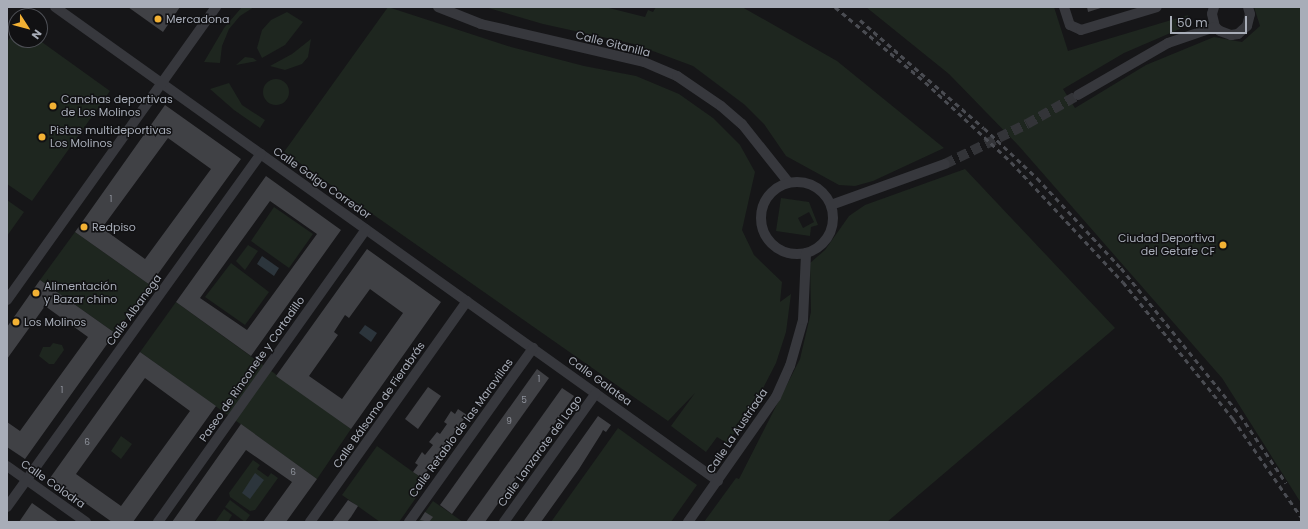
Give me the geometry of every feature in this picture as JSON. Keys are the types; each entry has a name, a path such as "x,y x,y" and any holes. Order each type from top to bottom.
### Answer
{"street":[{"name":"Calle Galgo Corredor","path":"55,7 467,301"},
{"path":"7,300 216,7"},
{"name":"Calle Gitanilla","path":"438,7 481,24 644,62 677,76 721,106 742,124 789,183"},
{"path":"1064,7 1070,25 1080,30 1157,7"},
{"path":"1214,7 1212,14 1215,27 1225,34 1238,34 1243,30 1249,20 1248,7"},
{"path":"1078,95 1168,43 1215,27"},
{"name":"Calle Albanega","path":"7,507 261,154"},
{"path":"831,205 944,164"},
{"path":"804,182 815,187 831,205 833,220 830,233 817,248 806,253 788,253 776,248 767,239 761,225 761,212 770,194 789,183 804,182"},
{"name":"Paseo de Rinconete y Cortadillo","path":"158,522 366,229"},
{"name":"Calle La Austriada","path":"688,522 776,397 790,366 803,320 806,253"},
{"name":"Calle Galatea","path":"467,301 718,481"},
{"name":"Calle Bálsamo de Fierabrás","path":"310,522 467,301"},
{"name":"Calle Retablo de las Maravillas","path":"409,522 533,348"},
{"name":"Calle Lanzarote del Lago","path":"504,522 596,393"},
{"name":"Calle Colodra","path":"7,466 86,522"}],"shaded area":[{"path":"242,7 254,7 240,16 229,29 222,46 220,63 204,62 224,28"},
{"path":"388,7 511,47 584,66 636,76 679,94 713,118 740,145 755,172 742,230 754,255 782,282 780,302 791,294 786,332 776,363 755,404 727,443 717,437 706,452 671,426 695,393 668,421 284,152"},
{"path":"485,7 605,7 645,17 648,10 653,12 656,7 742,7 837,61 944,148 873,181 855,186 839,185 786,156 764,124 745,105 693,66 634,44 543,24"},
{"path":"866,7 1054,7 1068,51 1188,15 1189,25 1124,53 1063,89 1075,108 1146,65 1214,37 1242,42 1260,26 1254,7 1301,7 1301,503 1222,378 1018,145 949,74"},
{"path":"287,12 303,22 285,45 262,58 257,48 262,30 271,20"},
{"path":"311,39 308,57 302,64 285,70 270,66 292,54"},
{"name":"Canchas deportivas de Los Molinos","path":"8,41 8,48 48,48 48,46 110,91 32,201 7,184"},
{"path":"245,57 253,58 257,61 236,65"},
{"path":"276,79 285,83 289,92 285,101 276,105 267,101 263,92 267,83"},
{"path":"229,83 242,105 265,120 260,128 234,110 210,89"},
{"path":"965,169 1115,328 887,522 704,522 736,478 739,479 800,359 811,312 810,263 825,250 849,216 865,205"},
{"path":"781,198 809,202 818,225 811,227 810,236 776,231","holes":["809,212 814,222 803,228 798,218"]},
{"path":"7,200 24,212 7,236"},
{"path":"274,207 313,234 289,268 251,241"},
{"path":"75,232 150,285 115,333 40,280"},
{"path":"248,245 258,251 245,270 236,261"},
{"path":"262,256 279,268 274,276 257,264"},
{"path":"231,263 269,292 245,325 205,297"},
{"path":"176,302 351,429 317,479 140,352"},
{"path":"365,325 377,333 371,342 359,333"},
{"path":"53,343 62,345 64,350 54,364 49,364 39,356 43,347 50,347"},
{"path":"618,428 697,485 671,522 551,522"},
{"path":"121,436 132,444 121,459 111,451"},
{"path":"377,446 427,482 399,522 380,522 342,495"},
{"path":"253,460 260,465 257,469 268,477 271,473 278,478 255,510 250,511 230,497 229,493"},
{"path":"255,473 264,480 250,499 242,493"},
{"path":"230,500 250,515 245,522 225,507"},
{"path":"433,501 463,522 418,522"},
{"path":"224,509 232,515 228,522 215,522"}],"building":[{"name":"Mercadona","path":"128,7 180,7 163,32"},
{"path":"1087,7 1104,7 1088,12"},
{"path":"165,105 241,159 150,285 75,232","holes":["168,138 211,169 145,259 102,228"]},
{"path":"266,176 341,230 251,356 176,302","holes":["270,201 317,234 247,330 200,298"]},
{"path":"367,249 441,302 351,429 276,376","holes":["370,289 403,313 342,399 309,376 338,335 334,332 345,315 349,318"]},
{"path":"40,280 115,333 25,459 7,447 7,422 20,431 88,337 45,306 7,359 7,327"},
{"path":"140,352 216,406 133,522 112,522 50,478","holes":["145,378 190,411 121,506 76,474"]},
{"path":"537,369 549,378 452,514 440,505"},
{"path":"428,387 441,396 418,429 405,419"},
{"path":"562,388 574,396 485,522 466,522"},
{"path":"458,409 467,415 422,478 413,472 418,465 415,463 422,452 425,455 433,445 429,442 437,432 440,434 447,424 444,422 451,411 455,414"},
{"path":"598,416 611,425 606,432 603,430 579,469 541,522 523,522"},
{"path":"241,424 317,479 286,522 263,522 292,482 246,450 194,522 172,522"},
{"path":"348,500 358,506 351,517 347,522 332,522"},
{"path":"32,503 59,522 19,522"},
{"path":"425,512 433,517 429,522 420,520"}],"tunnel":[{"path":"945,164 1027,124 1078,95"}],"railway":[{"path":"835,7 925,82 1011,162 1123,282 1233,419 1301,517"},
{"path":"860,20 984,128 1037,178 1121,268 1240,415 1286,483"}],"place":[{"name":"Mercadona","path":"158,19"},
{"name":"Canchas deportivas de Los Molinos","path":"53,106"},
{"name":"Pistas multideportivas Los Molinos","path":"42,137"},
{"name":"Redpiso","path":"84,227"},
{"name":"Ciudad Deportiva del Getafe CF","path":"1223,245"},
{"name":"Alimentación y Bazar chino","path":"36,293"},
{"name":"Los Molinos","path":"16,322"}]}
